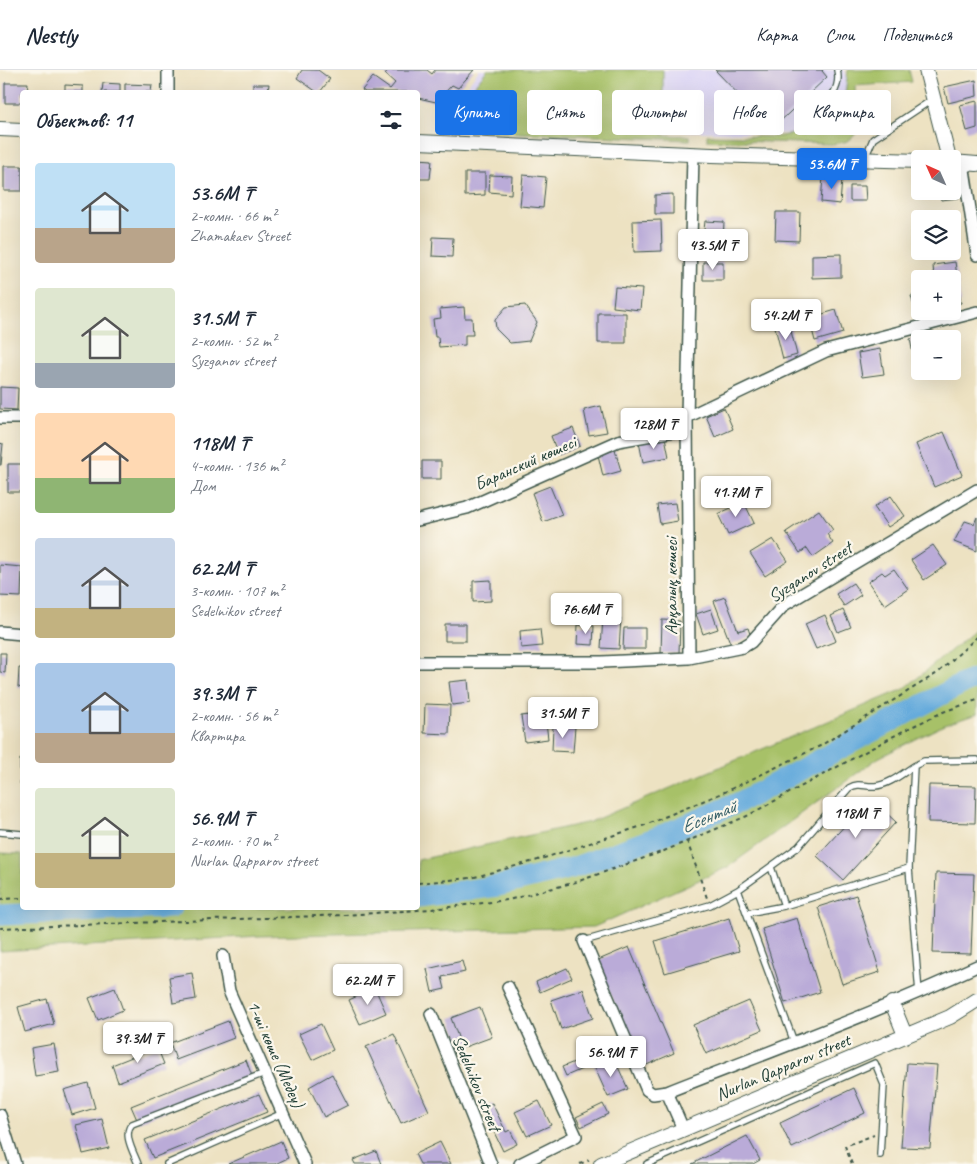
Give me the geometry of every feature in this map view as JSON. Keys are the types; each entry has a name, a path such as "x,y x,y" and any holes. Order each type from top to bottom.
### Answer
{"street":[{"path":"168,70 168,90"},
{"path":"926,70 947,150"},
{"path":"0,129 20,130"},
{"path":"420,142 911,161"},
{"name":"Арқалық көшесі","path":"688,658 687,417 693,154"},
{"path":"964,163 977,255"},
{"name":"Баранский көшесі","path":"420,520 467,508 618,441 680,430 687,417 826,351 977,312"},
{"path":"0,418 20,418"},
{"name":"Syzganov street","path":"420,662 602,662 688,658 747,645 784,605 977,490"},
{"path":"0,632 20,634"},
{"name":"Nurlan Qapparov street","path":"584,940 647,1090 653,1094 667,1092 919,993 977,966"},
{"name":"1-ші көше (Медеу)","path":"223,956 229,991 305,1164"},
{"path":"508,987 576,1136 520,1164"},
{"name":"Nurlan Qapparov street","path":"601,1164 950,1017 977,1000"},
{"path":"892,1003 905,1035"},
{"name":"Sedelnikov street","path":"431,1014 491,1164"},
{"path":"667,1092 683,1129"},
{"path":"0,1115 15,1164"}],"lane":[{"path":"835,90 838,76 837,70"},
{"path":"864,160 873,139 934,99"},
{"path":"584,940 710,905 738,890 798,847 849,788 856,784 876,786 886,783 924,761 977,760"},
{"path":"914,766 909,868 919,993"},
{"path":"0,832 20,834"},
{"path":"771,867 784,906"},
{"path":"747,913 784,906 909,868"},
{"path":"738,890 794,1042"},
{"path":"647,1164 660,1161 766,1111 875,1063 884,1085 880,1154"},
{"path":"138,1164 127,1131 132,1124 265,1073"},
{"path":"760,1096 766,1111"},
{"path":"167,1164 283,1114"}],"path":[{"path":"420,883 471,878 538,860 645,825 727,791 820,746 939,672 977,637"},
{"path":"420,910 508,900 576,882 687,841 747,816 905,730 943,712 977,700"},
{"path":"687,841 710,905"},
{"path":"0,899 20,898"},
{"path":"0,928 345,915 418,910"},
{"path":"852,1164 845,1146 881,1133"}],"shaded area":[{"path":"479,70 845,70 848,80 847,90 794,90 794,134 784,134 784,90 714,90 714,132 704,132 704,90 612,90 612,130 602,130 602,90 527,90 527,128 517,128 517,90 466,90 466,87"}],"green space":[{"path":"487,70 663,70 663,90 612,90 612,135 690,136 690,140 571,135 602,135 602,90 527,90 527,133 517,133 517,90 471,90"},
{"path":"848,70 909,70 912,82 855,86 855,90 846,90"},
{"path":"794,133 794,135 854,135 845,142 831,144 707,140 707,135 776,137"},
{"path":"977,629 977,714 944,725 878,758 728,867 594,927 260,936 0,951 0,853 20,854 20,910 420,910 420,860 590,822 904,689"}],"building":[{"path":"302,70 318,70 330,79 322,90 314,90 297,78"},
{"path":"388,70 427,70 432,74 435,70 474,70 458,88 452,85 447,90 435,90 435,102 420,98 420,90 362,90 373,77 390,89 395,83 385,74"},
{"path":"715,70 823,70 827,77 813,90 794,90 794,108 784,118 784,90 734,90"},
{"path":"976,80 977,96 948,103 944,87"},
{"path":"5,83 28,83 27,90 20,90 20,103 5,103"},
{"path":"103,83 120,84 120,90 102,90"},
{"path":"125,84 152,85 151,90 125,90"},
{"path":"253,84 269,84 268,90 253,90"},
{"path":"65,85 83,86 83,90 65,90"},
{"path":"977,101 977,128 967,131 960,105"},
{"path":"420,159 432,160 430,179 420,179"},
{"path":"4,166 20,166 20,191 4,191"},
{"path":"465,173 485,173 485,195 465,196"},
{"path":"490,175 512,176 511,194 489,192"},
{"path":"523,175 546,177 543,208 520,206"},
{"path":"823,177 842,179 840,204 821,202"},
{"path":"850,186 865,186 866,201 850,201"},
{"path":"673,194 673,214 655,214 655,195"},
{"path":"776,212 800,212 799,241 775,240"},
{"path":"661,220 662,251 634,252 633,221"},
{"path":"705,221 724,222 723,241 703,239"},
{"path":"433,237 453,238 452,257 432,256"},
{"path":"841,254 841,277 812,278 812,255"},
{"path":"703,262 723,262 723,280 703,280"},
{"path":"955,262 956,270 933,270 933,265"},
{"path":"615,287 642,289 640,310 613,307"},
{"path":"525,305 537,322 529,341 510,343 496,329 495,320 506,307"},
{"path":"464,307 465,318 472,318 473,335 465,335 465,345 439,347 438,337 435,337 433,319 441,318 440,309"},
{"path":"836,310 843,333 815,341 809,318"},
{"path":"598,313 626,313 626,343 598,343"},
{"path":"789,323 797,355 783,359 775,327"},
{"path":"880,349 884,374 862,377 858,353"},
{"path":"0,387 18,388 17,410 0,409"},
{"path":"601,406 607,432 589,435 584,410"},
{"path":"724,408 733,429 715,437 706,416"},
{"path":"573,428 580,446 558,455 551,436"},
{"path":"944,432 962,475 934,487 916,444"},
{"path":"665,437 669,457 643,462 639,442"},
{"path":"0,443 3,444 1,465 0,465"},
{"path":"615,450 621,471 603,476 598,455"},
{"path":"422,461 441,461 441,479 422,479"},
{"path":"8,464 20,464 20,492 8,492"},
{"path":"550,486 562,515 543,522 532,493"},
{"path":"891,496 905,516 888,527 874,507"},
{"path":"744,502 754,523 728,535 718,514"},
{"path":"675,503 678,521 660,524 657,505"},
{"path":"819,510 833,530 827,534 833,543 813,557 807,548 800,553 786,532"},
{"path":"977,517 977,551 954,542 965,521 974,524"},
{"path":"773,539 788,561 765,576 750,553"},
{"path":"933,545 947,565 924,580 911,560"},
{"path":"0,565 20,567 20,597 0,596"},
{"path":"894,569 908,589 885,605 868,582 882,572 885,575"},
{"path":"491,580 491,601 473,602 473,581"},
{"path":"853,583 861,595 844,606 836,594"},
{"path":"725,597 738,631 748,628 751,637 731,645 714,601"},
{"path":"711,609 718,629 703,634 696,614"},
{"path":"843,610 851,627 838,632 831,616"},
{"path":"825,615 836,641 816,649 805,624"},
{"path":"603,617 621,618 619,649 601,648"},
{"path":"662,620 680,621 679,653 661,653"},
{"path":"445,624 466,624 466,641 445,641"},
{"path":"578,625 594,626 593,645 577,644"},
{"path":"624,628 645,628 645,649 623,649"},
{"path":"540,629 542,646 521,648 520,631"},
{"path":"0,653 6,653 5,673 0,672"},
{"path":"19,668 20,668 20,688 18,687"},
{"path":"468,680 470,703 452,705 449,682"},
{"path":"425,704 450,705 449,734 424,733"},
{"path":"545,713 548,739 525,742 521,716"},
{"path":"553,726 575,727 573,752 552,751"},
{"path":"929,785 976,786 975,823 928,822"},
{"path":"870,798 896,822 843,880 817,856"},
{"path":"936,873 974,874 971,954 933,953"},
{"path":"856,895 880,972 842,984 818,907"},
{"path":"729,918 739,951 665,973 655,941"},
{"path":"797,918 820,992 785,1003 762,929"},
{"path":"629,947 674,1053 642,1067 596,961"},
{"path":"462,961 465,972 442,977 445,989 432,992 427,969"},
{"path":"567,968 572,978 540,992 536,982"},
{"path":"192,973 196,999 173,1003 169,977"},
{"path":"115,988 123,1010 98,1020 89,998"},
{"path":"375,988 386,1013 360,1024 349,1000"},
{"path":"583,989 593,1018 561,1029 551,1000"},
{"path":"47,999 54,1024 25,1032 18,1007"},
{"path":"749,1001 762,1030 706,1054 693,1025"},
{"path":"480,1007 492,1037 462,1048 451,1018"},
{"path":"228,1021 234,1038 176,1060 170,1043"},
{"path":"321,1024 333,1050 312,1060 299,1034"},
{"path":"394,1034 429,1111 401,1123 366,1047"},
{"path":"54,1044 59,1072 35,1076 31,1048"},
{"path":"157,1047 164,1064 118,1082 112,1065"},
{"path":"614,1058 628,1089 608,1097 594,1066"},
{"path":"246,1060 252,1076 138,1122 131,1106"},
{"path":"579,1060 582,1069 566,1076 562,1067"},
{"path":"907,1063 937,1065 930,1148 901,1147"},
{"path":"332,1074 348,1105 324,1117 309,1087"},
{"path":"88,1083 95,1108 72,1115 64,1090"},
{"path":"854,1088 865,1113 792,1148 780,1123"},
{"path":"259,1094 267,1112 153,1158 145,1140"},
{"path":"539,1101 551,1125 527,1136 515,1112"},
{"path":"492,1103 506,1132 510,1130 517,1144 503,1151 482,1107"},
{"path":"603,1104 608,1114 581,1127 576,1117"},
{"path":"102,1119 109,1148 83,1154 76,1125"},
{"path":"747,1136 760,1160 753,1164 692,1164"},
{"path":"281,1141 288,1158 275,1164 228,1164"},
{"path":"440,1142 451,1164 420,1164 415,1154"},
{"path":"376,1151 381,1164 355,1164 353,1160"}],"waterway":[{"name":"Есентай","path":"420,897 498,886 572,868 660,836 740,802 960,685 977,678"},
{"name":"Есентай","path":"0,915 122,910"}]}
